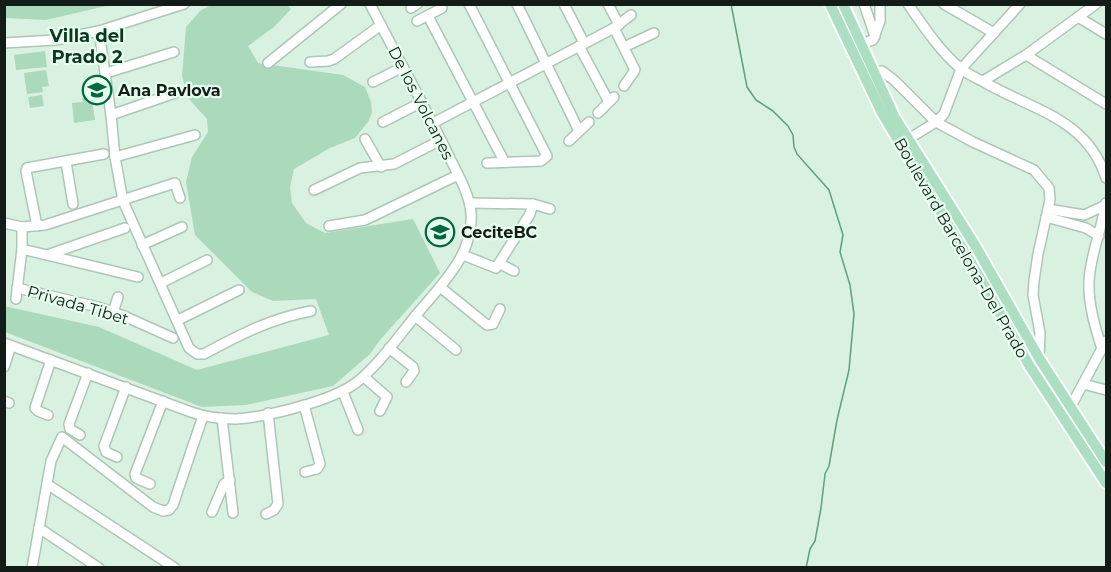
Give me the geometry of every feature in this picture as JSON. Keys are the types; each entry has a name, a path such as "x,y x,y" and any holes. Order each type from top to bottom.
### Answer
{"main road":[{"name":"Boulevard Barcelona-Del Prado","path":"830,4 867,84 976,247 1039,358 1107,462"},
{"name":"Boulevard Barcelona-Del Prado","path":"843,4 905,141 1029,365 1107,483"}],"street":[{"path":"4,43 42,42 99,31 184,4"},
{"path":"268,63 341,4"},
{"name":"De los Volcanes","path":"370,4 433,123 470,203"},
{"path":"469,4 547,154 541,161 487,163"},
{"path":"517,4 579,131"},
{"path":"564,4 582,45 611,99 598,113"},
{"path":"608,4 635,70 624,86"},
{"path":"864,4 875,36"},
{"path":"858,41 871,42 875,36 880,21 880,4"},
{"path":"908,4 933,41 962,69 1054,115 1083,137 1102,165 1107,177"},
{"path":"944,4 994,33"},
{"path":"905,141 936,122 948,108 962,69 1020,4"},
{"path":"983,81 1026,55 1096,4"},
{"path":"417,21 442,8"},
{"path":"433,123 617,26 631,15"},
{"path":"428,16 504,161"},
{"path":"1078,17 1107,34"},
{"path":"310,62 328,62 334,59 381,25"},
{"path":"99,31 123,201 192,352 204,354 264,323 286,315 311,311"},
{"path":"624,47 654,33"},
{"path":"106,73 174,52"},
{"path":"1026,55 1107,104"},
{"path":"373,82 403,67"},
{"path":"873,72 882,71 894,80 936,122 1034,170 1049,188 1033,295 1040,333 1039,358"},
{"path":"111,115 178,92"},
{"path":"383,122 422,102"},
{"path":"569,141 589,122"},
{"path":"115,157 195,135"},
{"path":"365,139 381,167"},
{"path":"314,190 352,171 394,164 441,140"},
{"path":"37,226 26,170 104,154"},
{"path":"66,162 73,204"},
{"path":"329,226 365,220 458,175"},
{"path":"5,222 22,227 45,225 175,183 180,198"},
{"path":"4,367 8,345 203,416 247,418 304,405 343,392 364,376 390,348 463,255 470,235 470,203 533,204 550,209"},
{"path":"498,266 533,204"},
{"path":"1047,213 1084,215 1106,204"},
{"path":"1070,408 1104,345 1094,323 1089,277 1106,204"},
{"path":"1047,213 1086,228 1099,236"},
{"path":"16,299 22,249 22,227"},
{"path":"142,245 182,227"},
{"path":"47,255 125,228"},
{"path":"22,249 138,277"},
{"path":"463,255 514,271"},
{"path":"161,283 207,260"},
{"path":"440,287 487,325 491,325 496,320 500,309"},
{"name":"Privada Tibet","path":"17,288 113,312 172,338"},
{"path":"178,320 239,290"},
{"path":"113,312 118,297"},
{"path":"415,316 456,350"},
{"path":"1027,338 1040,333"},
{"path":"390,348 413,368 413,373 406,382"},
{"path":"48,415 35,408 51,360"},
{"path":"80,435 70,429 69,424 88,373"},
{"path":"364,376 387,397 380,411"},
{"path":"1083,384 1107,390"},
{"path":"117,457 106,452 104,446 126,387"},
{"path":"343,392 358,430"},
{"path":"150,484 136,478 135,474 163,402"},
{"path":"304,405 320,464 317,469 305,472"},
{"path":"266,514 278,504 268,413"},
{"path":"32,567 51,461 54,450 62,437 153,507 163,511 169,510 173,505 203,416"},
{"path":"222,418 233,513"},
{"path":"212,512 224,484 230,480"},
{"path":"47,484 176,567"},
{"path":"39,528 99,567"}],"green space":[{"path":"4,5 110,5 46,20 5,18"},
{"path":"212,5 288,5 291,9 274,27 248,46 258,63 343,75 365,87 371,102 372,113 355,138 330,148 294,169 290,187 292,203 306,223 325,233 413,219 440,273 370,354 333,386 246,405 202,407 5,332 4,306 99,327 197,370 329,335 316,299 273,301 252,292 195,235 186,182 192,157 208,132 207,119 189,99 182,76 186,27 201,10"},
{"path":"45,51 47,67 16,70 14,55"},
{"path":"46,70 49,86 42,87 43,92 27,94 24,73"},
{"path":"42,95 44,106 30,108 28,97"},
{"path":"86,97 87,101 92,100 95,120 74,123 72,103 83,102 82,98"}],"waterway":[{"path":"731,4 747,87 756,100 773,111 788,126 793,135 797,154 829,190 843,235 840,252 850,285 854,314 849,370 829,466 825,474 815,541 810,549 806,568"}],"place":[{"name":"Ana Pavlova","path":"97,90"},
{"name":"CeciteBC","path":"440,232"}],"district":[{"name":"Villa del Prado 2","path":"87,46"}]}
